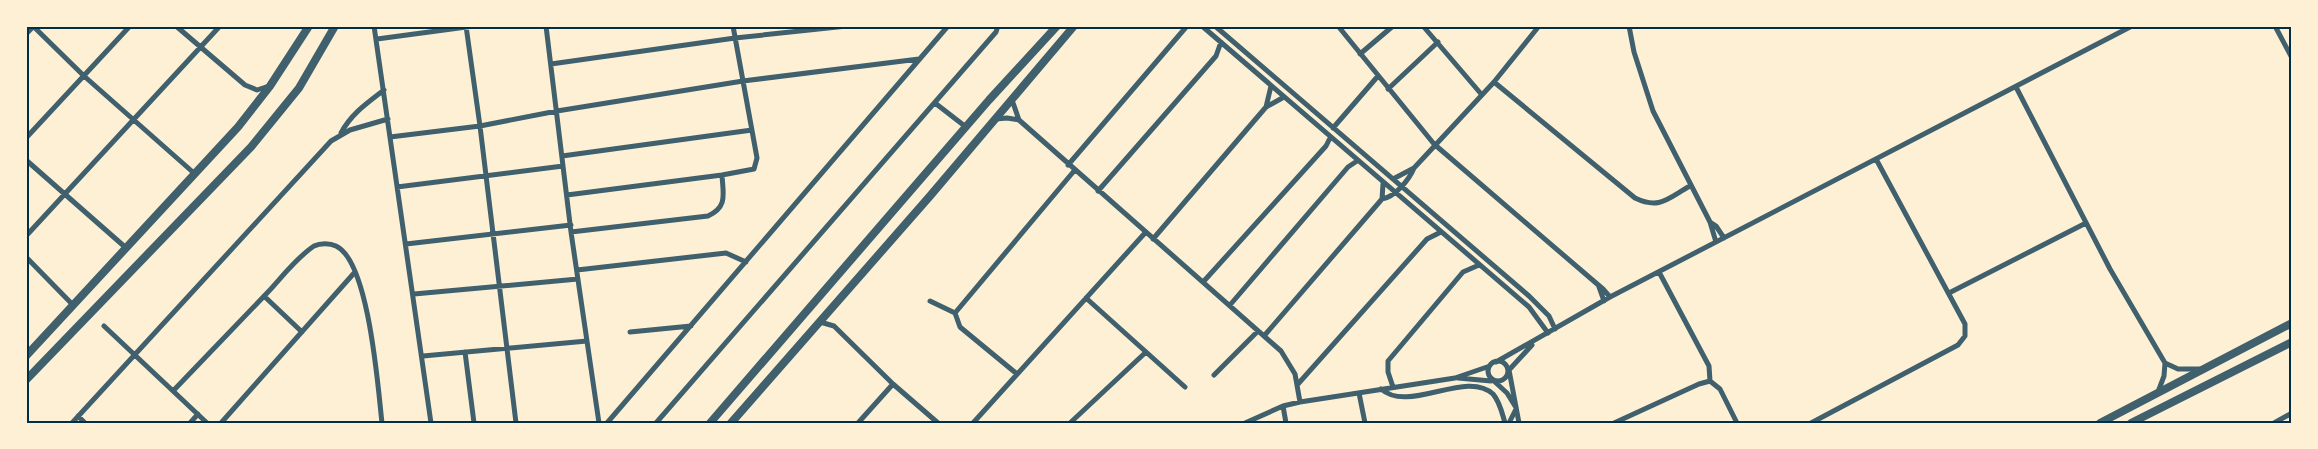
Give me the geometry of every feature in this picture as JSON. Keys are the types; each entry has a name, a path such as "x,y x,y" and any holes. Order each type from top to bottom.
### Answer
{"street":[{"path":"26,34 33,26 84,76 195,174"},
{"path":"26,138 130,26"},
{"path":"176,26 250,88 257,90 270,86"},
{"path":"26,236 220,26"},
{"path":"26,356 238,127 270,86 309,26"},
{"path":"26,380 251,147 298,88 335,26"},
{"path":"374,26 423,356 431,423"},
{"path":"377,39 474,26"},
{"path":"546,26 570,225 599,423"},
{"path":"567,195 722,176 754,169 756,158 734,26"},
{"path":"551,64 735,38 847,26"},
{"path":"607,423 948,26"},
{"path":"656,423 935,103 996,32 998,26"},
{"path":"710,423 966,127 1057,26"},
{"path":"732,423 996,119 1074,26"},
{"path":"1068,165 1187,26"},
{"path":"1202,26 1330,138 1529,307 1548,333"},
{"path":"1215,26 1529,296 1545,312 1556,330"},
{"path":"1338,26 1434,144 1603,289 1610,298"},
{"path":"1360,54 1393,26"},
{"path":"1423,26 1482,95"},
{"path":"1382,199 1390,197 1395,193 1434,144 1494,82 1539,26"},
{"path":"1629,26 1634,52 1653,111 1710,222 1716,242"},
{"path":"1245,423 1283,406 1300,402 1455,378 1488,367 1604,301 2132,26"},
{"path":"2276,26 2292,58"},
{"path":"466,27 516,423"},
{"path":"1098,191 1216,56 1221,42"},
{"path":"1388,89 1438,42"},
{"path":"390,137 480,126 557,111 742,81 919,59"},
{"path":"1333,128 1378,76"},
{"path":"1494,82 1635,198 1648,204 1658,204 1690,186"},
{"path":"1266,107 1271,86"},
{"path":"2016,87 2086,223 2164,363 2164,376 2158,392"},
{"path":"340,135 347,121 357,110 384,90"},
{"path":"1153,239 1266,107 1284,97"},
{"path":"1012,100 1018,120 1144,233 1204,281 1287,358 1298,384 1300,402"},
{"path":"935,103 966,127"},
{"path":"72,423 331,141 340,135 388,119"},
{"path":"996,119 1018,120"},
{"path":"562,156 752,130"},
{"path":"1204,281 1326,146 1330,138"},
{"path":"26,160 125,247"},
{"path":"1811,423 1958,345 1965,336 1965,324 1876,160"},
{"path":"1230,305 1348,167 1357,161"},
{"path":"397,187 563,166"},
{"path":"1392,179 1414,168"},
{"path":"955,313 1074,171"},
{"path":"571,232 708,216 718,211 723,200 722,176"},
{"path":"1264,336 1382,199 1384,184"},
{"path":"1710,222 1716,226 1724,238"},
{"path":"1948,293 2086,223"},
{"path":"406,244 570,225"},
{"path":"1298,384 1427,239 1441,232"},
{"path":"973,423 1144,233"},
{"path":"173,392 264,296 315,246 329,244 338,246 347,254 355,272 369,320 382,423"},
{"path":"577,270 726,253 746,262"},
{"path":"26,258 73,304"},
{"path":"1393,387 1388,372 1388,361 1463,272 1479,265"},
{"path":"221,423 355,272"},
{"path":"1659,272 1709,366 1710,381 1720,389 1737,423"},
{"path":"414,294 578,279"},
{"path":"1599,287 1604,301"},
{"path":"264,296 302,332"},
{"path":"1086,298 1184,387"},
{"path":"930,301 955,313 960,327 1017,374"},
{"path":"820,322 834,326 893,384 938,423"},
{"path":"2100,423 2199,369 2292,323"},
{"path":"104,326 207,423"},
{"path":"630,332 691,326"},
{"path":"1214,376 1258,331"},
{"path":"423,356 586,341"},
{"path":"1455,378 1493,382 1504,378 1536,341"},
{"path":"2131,423 2292,342"},
{"path":"465,352 474,423"},
{"path":"1070,423 1146,352"},
{"path":"1496,362 1502,362 1509,370 1519,423"},
{"path":"2164,363 2178,369 2199,369"},
{"path":"1488,367 1487,373 1493,382 1507,394 1516,409"},
{"path":"1614,423 1624,421 1699,384 1710,381"},
{"path":"862,422 893,384"},
{"path":"1381,389 1387,394 1400,397 1467,387 1481,388 1488,390 1497,400 1504,423"},
{"path":"1359,393 1365,423"},
{"path":"1283,406 1286,423"},
{"path":"1509,423 1516,409"},
{"path":"190,423 198,414"},
{"path":"2274,423 2292,414"},
{"path":"78,416 85,423"}]}
